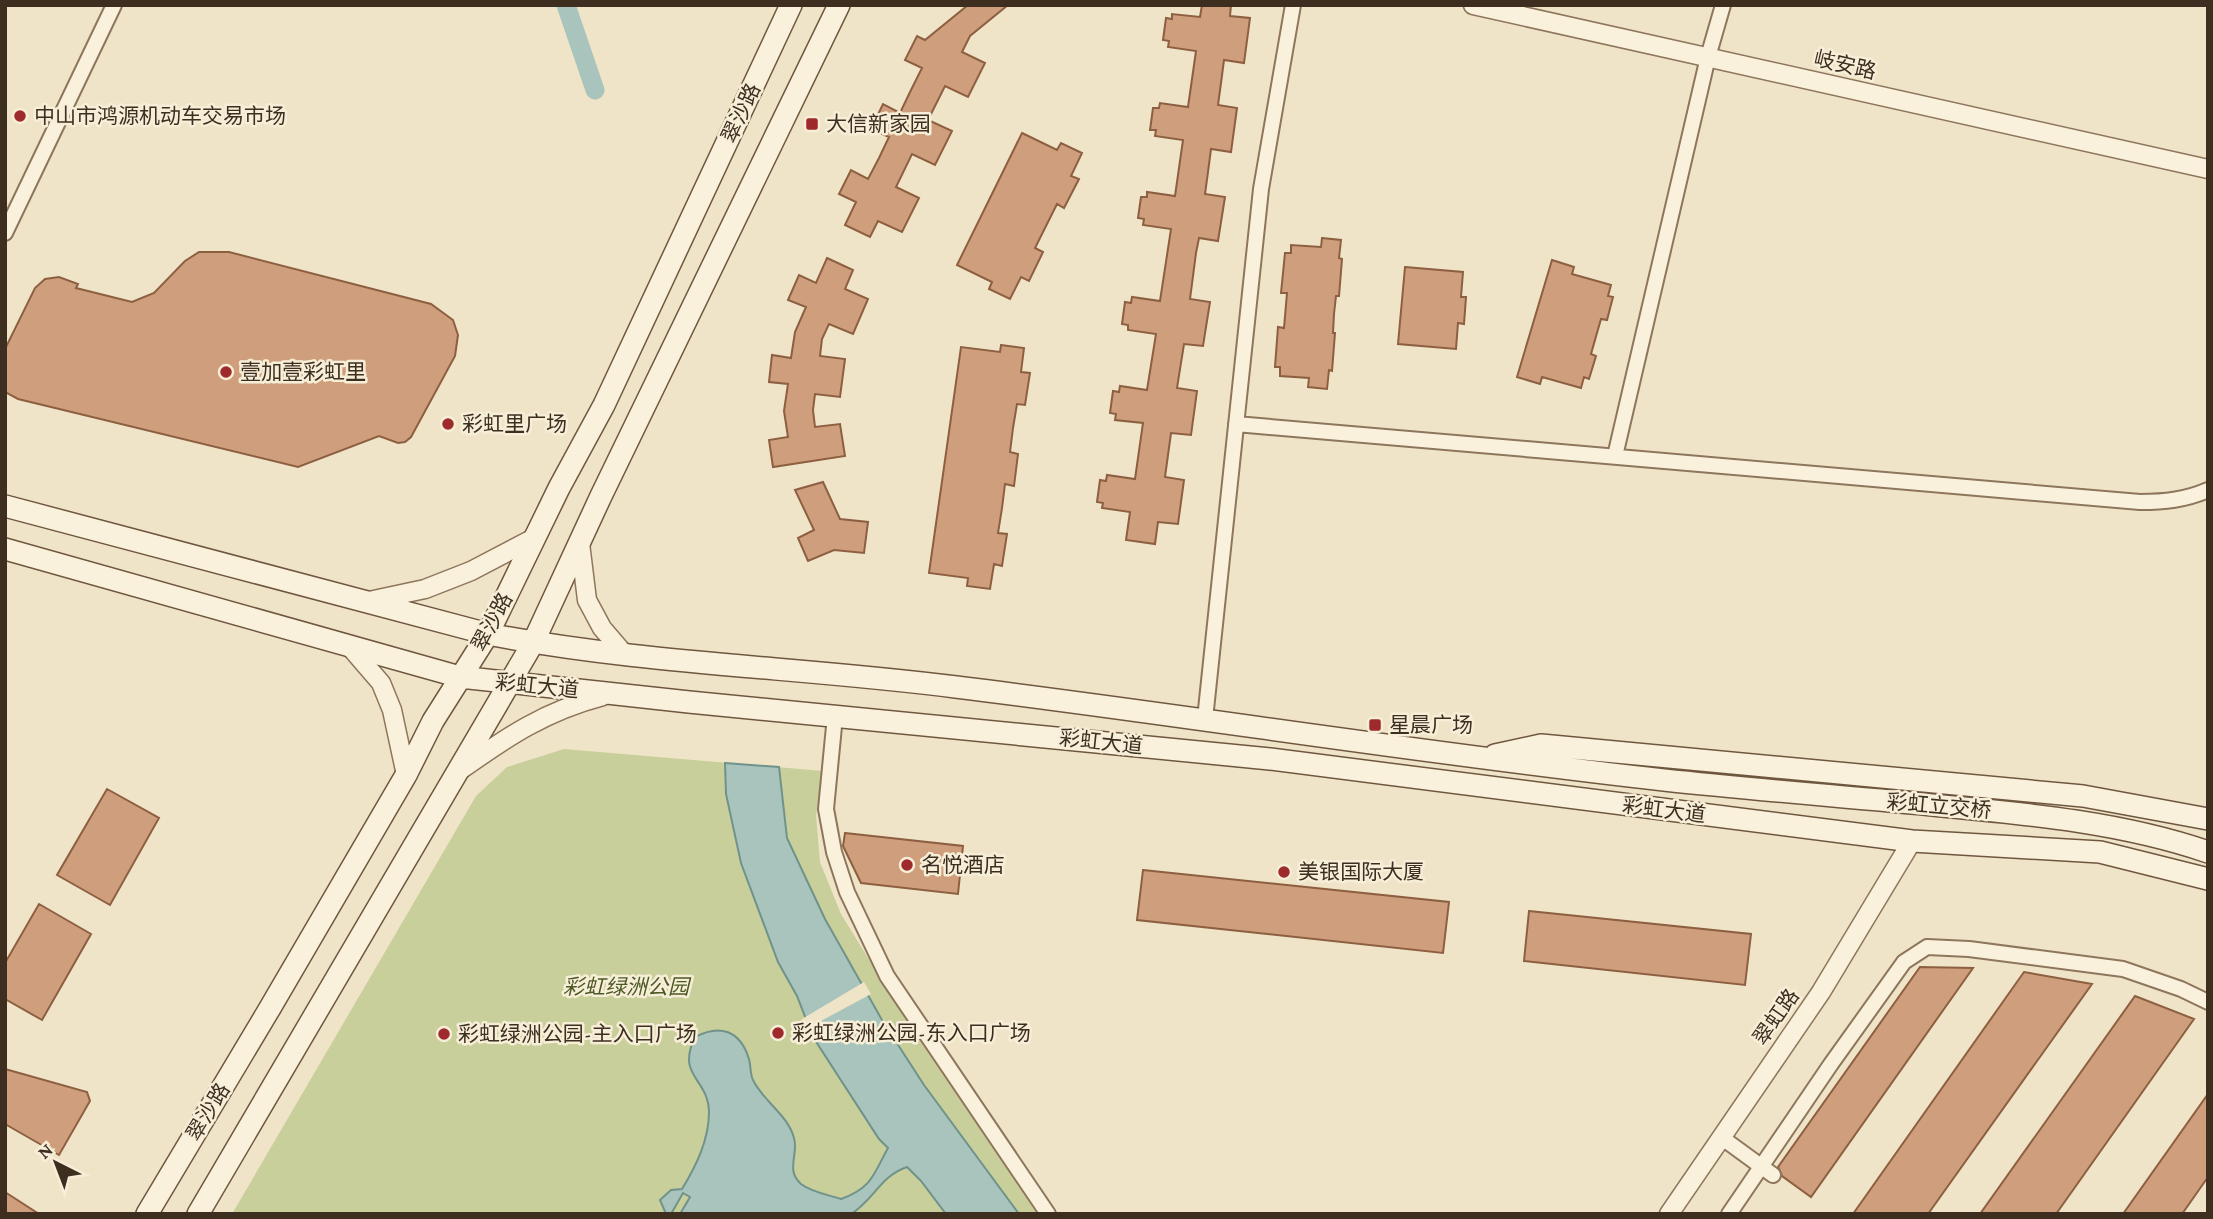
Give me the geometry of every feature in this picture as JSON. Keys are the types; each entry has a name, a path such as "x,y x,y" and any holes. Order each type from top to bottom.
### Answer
{"main road":[{"name":"翠沙路","path":"147,1214 406,775 433,721 488,634 534,538 604,405 791,5"},
{"name":"翠沙路","path":"198,1214 533,643 838,5"},
{"name":"彩虹大道","path":"5,506 488,634 533,643 626,656 949,686 1205,719 1478,759 1668,780"},
{"name":"彩虹大道","path":"5,549 460,677 1270,759 1912,842 2100,852 2208,879"},
{"path":"1478,759 1541,745 2083,796 2208,819"},
{"name":"彩虹立交桥","path":"1668,780 2036,815 2177,841 2208,852"}],"street":[{"path":"5,233 114,5"},
{"path":"1205,719 1261,189 1293,5"},
{"name":"岐安路","path":"1473,5 2208,169"},
{"path":"1615,457 1708,57 1723,5"},
{"path":"1236,424 2140,502 2167,502 2208,490"},
{"path":"369,601 425,589 471,570 534,538"},
{"path":"580,544 587,600 602,628 626,656"},
{"path":"349,647 381,683 392,710 406,775"},
{"path":"456,773 516,731 571,704 610,694"},
{"path":"835,716 826,809 834,852 847,892 887,976 1048,1214"},
{"name":"翠虹路","path":"1669,1214 1821,992 1912,842"},
{"path":"1729,1214 1767,1171 1904,962 1927,947 1969,949 2123,969 2181,989 2208,1002"},
{"path":"1721,1137 1767,1171"}],"green space":[{"name":"彩虹绿洲公园","path":"564,749 823,771 816,815 820,862 841,914 910,1026 1037,1214 232,1214 476,796 507,767"}],"water":[{"path":"725,763 779,767 787,838 825,919 882,1020 924,1085 1019,1214 946,1214 907,1167 890,1176 851,1214 680,1214 690,1197 683,1193 671,1214 666,1214 660,1200 671,1190 682,1189 697,1162 707,1133 707,1100 689,1061 695,1037 704,1033 728,1032 735,1036 745,1049 757,1088 791,1130 795,1144 794,1173 796,1179 805,1187 841,1199 851,1195 870,1180 888,1148 879,1139 813,1037 797,996 778,962 741,863 726,794"}],"pier":[{"path":"864,982 871,994 806,1029 802,1019"}],"building":[{"path":"968,5 1008,5 970,36 962,52 985,63 968,97 945,86 928,120 952,131 935,165 912,154 896,187 919,198 902,232 878,221 870,237 845,225 856,202 839,194 851,170 868,179 879,158 889,137 871,129 883,104 900,113 922,68 905,60 917,36 925,40"},
{"path":"1202,5 1231,5 1230,16 1250,18 1244,63 1224,60 1218,105 1237,108 1231,152 1211,149 1205,194 1225,197 1218,241 1199,238 1196,253 1190,299 1210,302 1203,346 1184,344 1177,388 1197,391 1191,435 1171,433 1165,477 1184,480 1178,524 1158,522 1155,544 1126,540 1130,512 1102,508 1103,503 1097,502 1100,480 1106,481 1107,475 1135,479 1143,423 1115,420 1116,414 1110,413 1113,391 1119,392 1120,386 1147,390 1156,334 1128,330 1128,325 1122,324 1125,302 1131,303 1132,297 1160,301 1171,229 1143,225 1144,219 1138,218 1141,197 1147,197 1147,192 1175,196 1183,140 1155,136 1156,130 1150,130 1153,108 1159,108 1160,103 1188,107 1196,51 1168,47 1169,41 1163,40 1166,18 1172,19 1172,14 1200,17"},
{"path":"1022,133 1057,150 1061,143 1082,153 1071,176 1079,179 1064,208 1057,204 1035,248 1043,252 1029,281 1021,277 1010,299 989,289 992,282 957,265"},
{"path":"1322,238 1341,240 1339,258 1342,259 1339,296 1336,296 1334,314 1332,371 1329,370 1327,389 1308,387 1309,378 1280,376 1280,367 1275,367 1278,327 1284,328 1287,293 1281,293 1285,253 1291,253 1291,245 1321,247"},
{"name":"壹加壹彩虹里","path":"199,252 229,252 431,304 453,320 458,335 455,356 411,437 398,443 379,436 298,467 18,399 5,392 5,349 35,288 45,279 59,277 78,284 76,288 132,302 154,293 185,261"},
{"path":"827,258 853,270 845,289 868,299 853,334 829,324 822,339 820,356 845,359 840,397 815,394 815,427 840,424 845,456 773,467 769,440 788,437 784,411 788,384 769,382 772,355 791,358 795,332 806,307 788,300 799,275 816,283"},
{"path":"1552,260 1574,267 1572,274 1611,285 1608,296 1613,297 1607,320 1601,319 1591,354 1596,356 1589,379 1584,377 1581,388 1542,377 1540,384 1517,377"},
{"path":"1405,267 1463,272 1461,297 1466,297 1464,324 1458,323 1456,349 1398,344"},
{"path":"1001,345 1024,348 1021,372 1030,373 1025,405 1017,404 1013,428 1010,452 1018,454 1014,486 1005,484 998,533 1007,534 1002,566 994,564 990,589 967,586 968,578 929,573 961,347 1000,352"},
{"path":"823,482 840,519 868,522 864,553 834,550 808,561 798,538 814,530 795,490"},
{"path":"107,789 159,818 110,905 57,875"},
{"path":"845,833 963,846 958,894 861,883 843,846"},
{"path":"1143,870 1449,902 1443,953 1137,920"},
{"path":"39,904 91,934 42,1020 5,999 5,963"},
{"path":"1529,911 1751,934 1745,985 1524,961"},
{"path":"1920,967 1973,968 1811,1197 1782,1176 1778,1167"},
{"path":"2024,972 2092,984 1928,1214 1853,1214"},
{"path":"2135,996 2194,1019 2056,1214 1980,1214"},
{"path":"5,1069 87,1092 90,1101 59,1155 5,1124"},
{"path":"2208,1094 2208,1177 2182,1214 2123,1214"},
{"path":"5,1192 39,1214 5,1214"}],"waterway":[{"path":"566,5 595,90"}],"place":[{"name":"中山市鸿源机动车交易市场","path":"20,116"},
{"name":"大信新家园","path":"812,124"},
{"name":"壹加壹彩虹里","path":"226,372"},
{"name":"彩虹里广场","path":"448,424"},
{"name":"星晨广场","path":"1375,725"},
{"name":"名悦酒店","path":"907,865"},
{"name":"美银国际大厦","path":"1284,872"},
{"name":"彩虹绿洲公园-东入口广场","path":"778,1033"},
{"name":"彩虹绿洲公园-主入口广场","path":"444,1034"}]}
